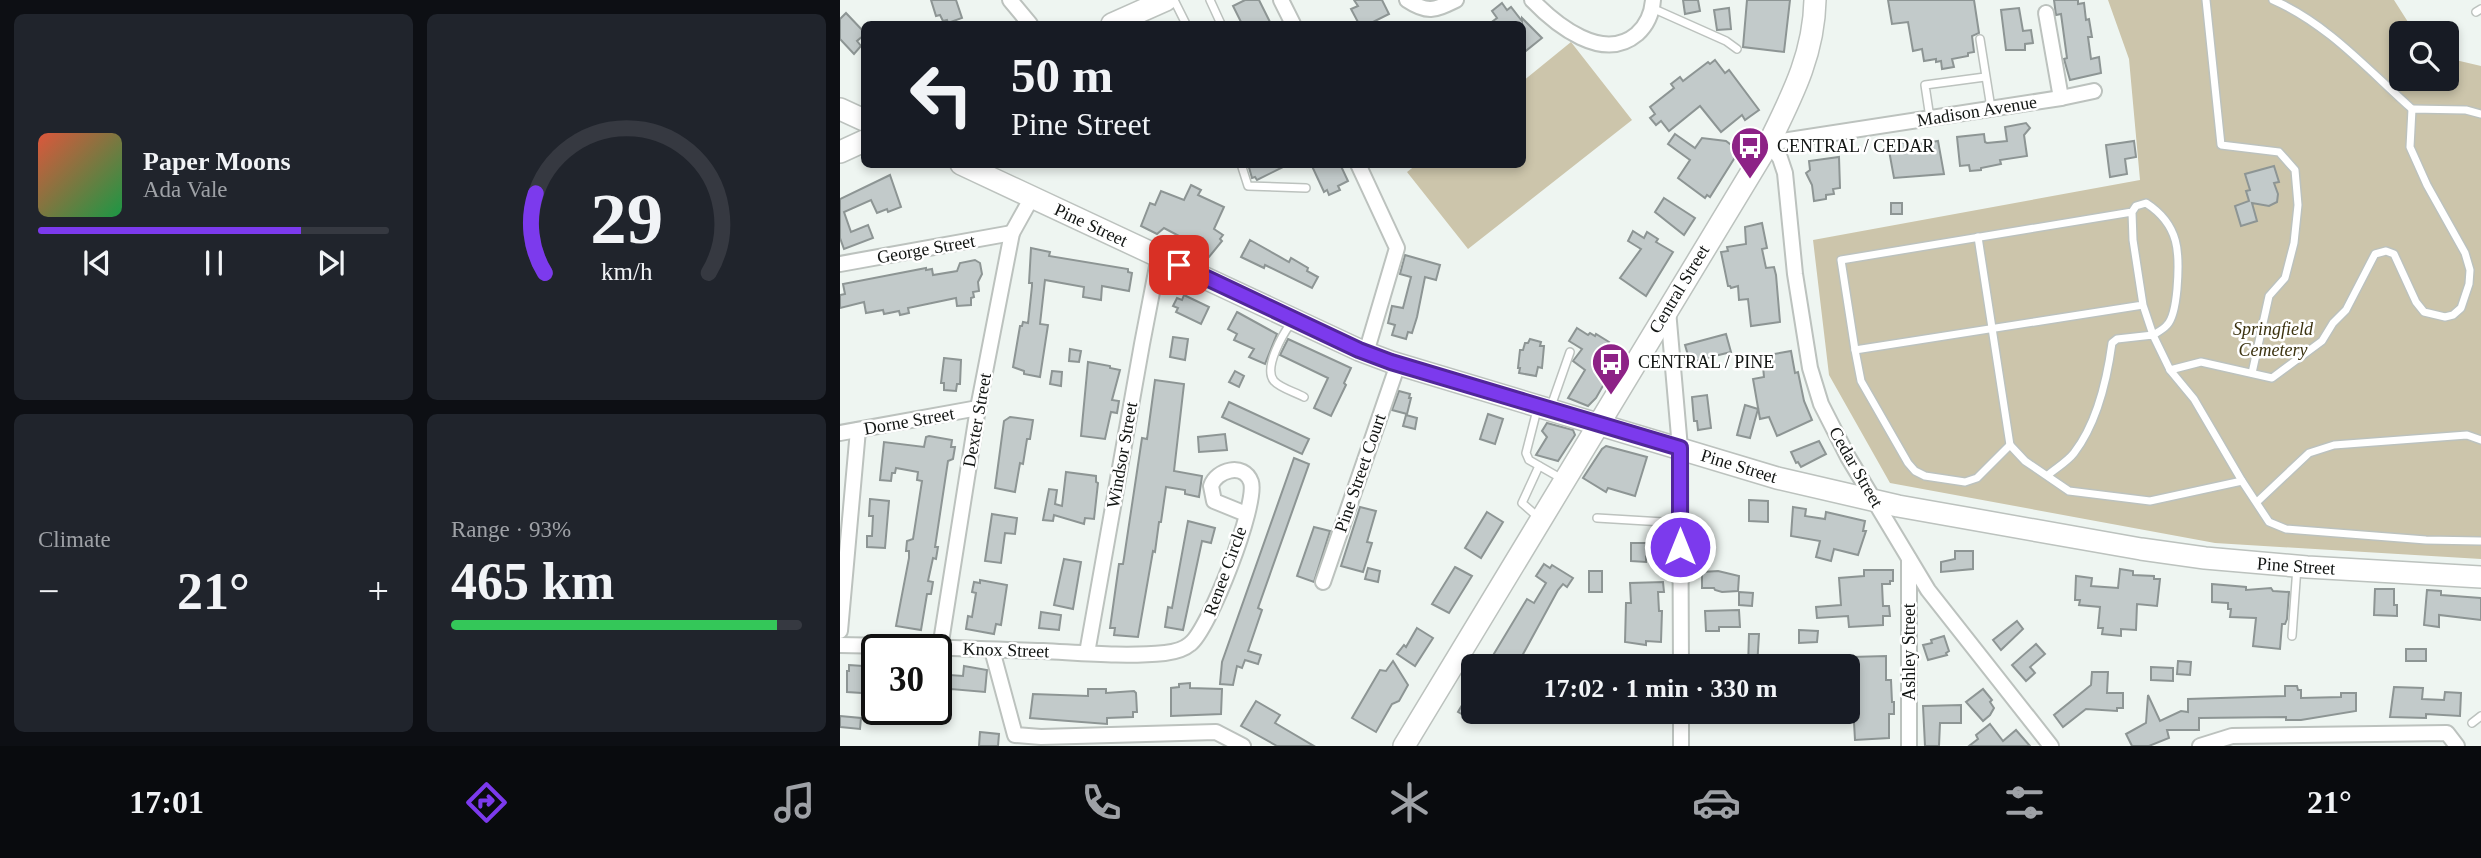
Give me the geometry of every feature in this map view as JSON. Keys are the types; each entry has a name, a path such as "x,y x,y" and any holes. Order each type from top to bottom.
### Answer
{"main road":[{"path":"1119,21 1166,0"},
{"name":"Central Street","path":"1404,746 1769,143 1802,73 1812,32 1815,0"},
{"path":"840,109 861,119"},
{"path":"840,152 861,142"},
{"name":"Pine Street","path":"980,169 1032,197 1366,353 1777,478 1875,501 2141,549 2297,567 2481,577"}],"street":[{"path":"1010,0 1028,21"},
{"path":"1282,0 1292,21"},
{"path":"1407,0 1417,7 1433,10 1456,0"},
{"path":"1539,2 1558,23 1598,43 1613,44 1627,40 1639,32 1647,20 1652,4"},
{"name":"Madison Avenue","path":"2046,13 2061,98"},
{"name":"Madison Avenue","path":"1769,143 2094,91"},
{"name":"Cedar Street","path":"1769,143 1780,158 1785,173 1795,274 1814,388 1836,434 1928,590 2051,746"},
{"path":"1360,168 1397,248 1366,353"},
{"name":"Dexter Street","path":"942,634 978,408 1012,233 1032,197"},
{"name":"George Street","path":"840,264 1012,233"},
{"name":"Windsor Street","path":"1087,653 1159,256"},
{"path":"1668,309 1680,448 1681,654"},
{"name":"Pine Street Court","path":"1323,582 1398,364"},
{"name":"Dorne Street","path":"840,433 978,408"},
{"path":"840,631 858,430"},
{"name":"Renee Circle","path":"1087,653 1162,653 1179,650 1191,644 1202,631 1214,607 1246,514"},
{"name":"Ashley Street","path":"1909,559 1909,746"},
{"name":"Knox Street","path":"840,645 861,646"},
{"name":"Knox Street","path":"952,648 1087,653"},
{"path":"992,650 1014,741 1041,737 1149,740 1216,732 1243,746"},
{"path":"1681,724 1681,746"},
{"path":"2200,746 2232,736 2446,733 2457,746"}],"lane":[{"path":"1174,0 1184,21"},
{"path":"1210,0 1220,21"},
{"path":"2206,0 2221,145 2279,152 2295,170 2298,205 2294,243 2285,278 2269,296 2252,373"},
{"path":"2273,0 2296,10 2345,47 2412,109 2466,110 2481,114"},
{"path":"1652,4 1737,49"},
{"path":"1980,39 1991,109"},
{"path":"1930,118 1925,85 1985,76"},
{"path":"2170,370 2201,362 2272,378 2322,341 2333,323 2346,310 2375,254 2386,251 2394,254 2416,302 2424,312 2445,317 2453,315 2461,308 2469,284 2470,270 2465,253 2427,185 2410,147 2412,109"},
{"path":"1242,168 1248,187 1306,188"},
{"path":"2048,475 2073,454 2090,425 2101,395 2112,342 2117,339 2153,335 2169,324 2176,301 2180,256 2172,232 2160,212 2146,203 2136,206 2132,212 2133,240 2143,305 2153,335 2170,370 2194,399 2269,522 2286,528 2481,541"},
{"path":"2010,445 1977,478 1965,482 1925,476 1915,471 1861,381 1841,260 2132,212"},
{"path":"1978,237 2010,445 2025,461 2069,491 2150,501 2242,481"},
{"path":"1855,350 2143,305"},
{"path":"1294,319 1271,364 1270,374 1275,383 1304,397"},
{"path":"1565,480 1529,460 1526,453 1570,352"},
{"path":"2257,502 2309,453 2334,445 2467,435 2481,440"},
{"path":"1539,466 1522,503 1541,519"},
{"path":"1597,518 1680,523"},
{"path":"2292,636 2297,567"},
{"path":"2472,723 2481,716"}],"green space":[{"name":"Springfield Cemetery","path":"2108,0 2394,0 2407,21 2389,21 2389,91 2459,91 2459,61 2481,66 2481,559 2215,543 1890,483 1829,375 1813,240 2140,180 2129,59"},
{"path":"1571,42 1632,120 1468,249 1407,172 1412,168 1526,168 1526,79"}],"building":[{"path":"931,0 956,0 962,18 943,21 940,15 936,16"},
{"path":"1245,0 1259,0 1270,21 1240,21 1233,6"},
{"path":"1354,0 1382,0 1389,14 1375,21 1357,21 1351,9 1358,6"},
{"path":"1683,0 1698,0 1700,11 1685,14"},
{"path":"1747,0 1790,0 1784,52 1743,47"},
{"path":"1888,0 1974,0 1979,33 1972,36 1974,52 1952,59 1954,67 1942,69 1941,61 1936,62 1936,59 1924,61 1922,49 1913,51 1908,22 1892,24"},
{"path":"2054,0 2078,0 2078,4 2084,3 2092,37 2088,37 2091,59 2099,57 2101,73 2070,80 2064,59 2067,58 2061,14 2056,15"},
{"path":"1502,3 1507,10 1511,7 1522,21 1493,21 1497,18 1492,11"},
{"path":"1729,8 1731,29 1717,30 1714,10"},
{"path":"2019,8 2023,31 2031,30 2033,43 2025,44 2025,50 2006,50 2001,10"},
{"path":"846,13 861,29 861,38 857,41 861,46 854,54 840,39 840,19"},
{"path":"1526,22 1542,38 1526,51"},
{"path":"1715,60 1725,73 1729,70 1759,110 1745,120 1742,115 1721,132 1700,106 1669,131 1661,121 1656,125 1650,118 1655,114 1650,107 1674,88 1671,84 1680,77 1683,81 1708,62 1710,64"},
{"path":"2026,123 2030,128 2024,135 2027,156 2000,160 2001,164 1981,170 1970,171 1969,165 1960,166 1957,137 1984,134 1987,143 2007,141 2005,127"},
{"path":"1675,134 1695,148 1702,138 1726,141 1739,151 1710,197 1707,195 1705,198 1678,178 1690,160 1668,144"},
{"path":"1938,141 1944,174 1894,178 1888,145 1908,142 1908,146"},
{"path":"2134,141 2136,157 2125,159 2127,174 2110,177 2106,145"},
{"path":"1839,157 1840,188 1833,189 1834,194 1826,195 1826,199 1814,201 1812,185 1806,173 1810,170 1809,161"},
{"path":"2274,166 2279,182 2274,183 2278,194 2277,202 2269,206 2252,203 2257,221 2241,226 2235,206 2249,201 2246,191 2250,190 2245,174"},
{"path":"1249,168 1281,168 1257,180 1252,178"},
{"path":"1313,168 1342,168 1348,181 1338,186 1340,190 1329,195 1327,190 1324,192"},
{"path":"890,175 901,207 877,213 871,200 844,212 851,232 868,225 873,238 844,249 840,238 840,199"},
{"path":"1191,185 1201,190 1198,195 1224,207 1214,229 1223,235 1220,239 1222,241 1209,257 1197,249 1198,246 1164,228 1157,234 1141,226 1150,203 1155,205 1161,191 1184,200"},
{"path":"1664,198 1695,218 1684,235 1655,212"},
{"path":"1891,203 1902,203 1902,214 1891,214"},
{"path":"1762,223 1767,248 1762,249 1766,268 1774,267 1776,275 1780,322 1751,326 1748,299 1739,300 1738,286 1728,286 1721,252 1728,251 1727,247 1746,244 1745,227"},
{"path":"1633,231 1644,238 1647,232 1658,239 1656,242 1673,252 1646,296 1620,278 1641,249 1628,241"},
{"path":"1250,240 1289,262 1291,258 1308,268 1307,271 1318,277 1312,288 1265,265 1264,268 1241,257"},
{"path":"1031,248 1050,252 1049,256 1128,269 1128,272 1132,273 1129,291 1102,286 1101,300 1083,297 1084,287 1045,280 1040,324 1048,325 1040,377 1024,374 1024,371 1013,367 1020,326 1023,322 1028,323 1032,286 1032,283 1029,283"},
{"path":"1405,255 1440,265 1436,280 1425,277 1417,317 1412,333 1408,332 1406,339 1392,335 1395,325 1388,323 1392,306 1403,308 1411,277 1400,274"},
{"path":"975,260 980,263 982,274 978,282 979,291 973,292 971,305 957,306 956,298 908,308 909,313 900,315 899,311 884,314 883,310 866,313 864,302 840,308 840,295 845,294 843,284 926,268 932,269 933,275 957,271 960,263"},
{"path":"1184,295 1209,307 1201,324 1176,312 1178,308 1173,306 1177,298 1182,300"},
{"path":"1237,312 1277,334 1265,364 1249,357 1254,349 1234,340 1237,334 1228,329"},
{"path":"1577,328 1588,335 1596,334 1618,352 1604,375 1608,377 1588,406 1568,398 1585,370 1573,361 1582,349 1569,341"},
{"path":"1726,334 1731,352 1690,362 1685,345"},
{"path":"1173,337 1188,339 1185,360 1170,357"},
{"path":"1288,339 1351,368 1331,416 1314,408 1328,378 1280,355"},
{"path":"1530,339 1541,342 1540,346 1544,346 1542,368 1538,367 1536,376 1519,373 1518,368 1520,350 1523,350"},
{"path":"1070,349 1081,351 1079,362 1069,361"},
{"path":"1791,351 1795,373 1798,372 1804,401 1812,420 1777,436 1769,417 1760,419 1753,379 1764,377 1762,356"},
{"path":"944,358 961,360 960,384 957,384 956,391 944,390 944,383 941,383"},
{"path":"1088,362 1120,370 1112,400 1119,401 1117,413 1111,412 1105,439 1081,436"},
{"path":"1052,371 1062,372 1061,386 1050,384"},
{"path":"1235,371 1244,376 1239,387 1229,382"},
{"path":"1155,380 1184,384 1174,471 1202,476 1199,497 1185,494 1185,490 1166,487 1138,637 1114,635 1115,628 1110,628 1119,564 1123,564 1142,438 1147,439"},
{"path":"1399,391 1410,394 1407,414 1392,410"},
{"path":"1707,395 1711,428 1698,430 1697,421 1694,421 1692,397"},
{"path":"1229,402 1309,439 1302,454 1222,417"},
{"path":"1745,405 1758,409 1750,438 1737,435"},
{"path":"1488,414 1503,419 1495,444 1480,439"},
{"path":"1406,415 1417,418 1415,429 1403,426"},
{"path":"1010,417 1033,420 1023,464 1020,463 1015,492 995,488 1004,421"},
{"path":"1547,423 1573,430 1575,435 1558,461 1536,455 1547,437 1542,431"},
{"path":"1225,434 1227,450 1199,452 1198,437"},
{"path":"926,437 952,440 951,447 955,447 953,459 948,461 935,547 938,547 936,559 933,558 928,581 933,582 931,594 927,594 921,630 896,626 909,558 909,551 906,551 907,541 913,539 922,481 917,480 918,472 896,468 891,481 880,480 884,442 924,447"},
{"path":"1819,441 1826,454 1801,467 1796,463 1791,452"},
{"path":"1606,446 1647,457 1635,496 1608,488 1606,492 1583,478"},
{"path":"1294,458 1309,464 1258,608 1262,610 1248,651 1261,655 1258,664 1245,660 1242,668 1237,666 1233,685 1220,684 1222,662"},
{"path":"1066,472 1096,476 1098,483 1094,519 1085,518 1084,524 1054,515 1053,521 1043,520 1049,489 1057,490 1055,504 1062,506"},
{"path":"870,499 889,501 885,548 867,547 867,536 872,536"},
{"path":"1749,500 1768,501 1768,522 1749,521"},
{"path":"1360,507 1376,511 1367,542 1372,543 1363,572 1341,566"},
{"path":"1793,507 1806,509 1805,516 1825,519 1826,512 1865,521 1863,531 1866,531 1858,555 1834,549 1831,561 1816,557 1820,541 1791,536"},
{"path":"1487,512 1503,522 1481,558 1465,548"},
{"path":"992,514 1017,518 1015,534 1005,533 1001,563 985,561"},
{"path":"1188,521 1215,528 1211,543 1202,541 1183,630 1165,627 1168,607 1172,608"},
{"path":"1314,527 1330,531 1314,582 1297,576"},
{"path":"1631,543 1646,543 1646,562 1631,561"},
{"path":"1955,551 1973,551 1973,569 1941,572 1941,562 1955,559"},
{"path":"1064,559 1081,562 1073,609 1054,605"},
{"path":"1544,564 1550,568 1552,565 1573,578 1567,587 1563,584 1558,590 1523,654 1494,654 1527,599 1534,603 1546,583 1536,576"},
{"path":"1455,567 1472,576 1449,613 1432,604"},
{"path":"1368,568 1380,571 1378,582 1365,579"},
{"path":"2120,569 2133,571 2133,575 2160,579 2157,606 2137,604 2136,630 2121,629 2121,636 2102,634 2103,628 2098,628 2100,607 2079,605 2080,600 2075,600 2076,576 2092,578 2091,586 2118,588"},
{"path":"1864,570 1893,570 1893,581 1890,581 1890,584 1882,584 1883,606 1889,606 1890,616 1883,616 1883,625 1849,627 1848,616 1817,618 1816,607 1841,605 1839,578 1864,576"},
{"path":"1589,571 1602,571 1602,592 1589,592"},
{"path":"1718,571 1739,576 1738,591 1722,592 1714,588 1702,588 1702,572"},
{"path":"980,580 1007,585 1001,625 996,624 994,634 966,629 968,616 972,617 976,593 972,592 974,582 980,583"},
{"path":"1663,582 1664,592 1658,592 1659,611 1662,611 1661,642 1646,641 1646,645 1625,642 1626,603 1631,603 1630,583"},
{"path":"2212,584 2246,587 2246,590 2271,588 2273,591 2289,592 2287,619 2285,624 2282,624 2280,649 2253,646 2256,618 2230,617 2231,609 2228,609 2228,603 2212,602"},
{"path":"2375,589 2394,589 2397,616 2374,615"},
{"path":"2427,590 2441,591 2441,595 2481,598 2481,620 2439,615 2439,627 2424,625"},
{"path":"1739,592 1753,593 1752,606 1739,605"},
{"path":"1739,610 1740,627 1719,627 1719,631 1706,631 1705,611"},
{"path":"1041,612 1061,615 1059,630 1039,628"},
{"path":"2017,621 2023,629 2001,650 1993,640"},
{"path":"1417,628 1433,638 1415,666 1397,654 1404,645 1406,647"},
{"path":"1799,630 1818,631 1817,642 1799,643"},
{"path":"1749,634 1759,634 1758,654 1748,654"},
{"path":"1944,636 1949,651 1947,655 1928,660 1923,645"},
{"path":"2036,644 2045,654 2030,667 2035,673 2026,681 2012,665"},
{"path":"2406,649 2426,649 2426,661 2406,661"},
{"path":"1886,656 1886,680 1891,680 1894,702 1894,714 1889,714 1889,738 1855,740 1854,724 1860,724 1860,657"},
{"path":"1393,661 1408,685 1399,701 1392,704 1376,732 1352,718 1380,670 1386,671"},
{"path":"2178,661 2191,662 2190,675 2177,674"},
{"path":"849,665 861,666 861,693 847,692"},
{"path":"964,666 987,670 985,692 952,689 952,675 963,676"},
{"path":"2151,667 2173,668 2173,681 2151,680"},
{"path":"2092,672 2108,672 2107,693 2123,693 2123,708 2117,708 2117,711 2086,709 2063,727 2054,715 2091,685"},
{"path":"1190,683 1190,688 1222,689 1221,714 1171,716 1171,688"},
{"path":"2285,686 2297,686 2298,690 2301,690 2301,698 2341,697 2341,693 2356,693 2356,711 2301,720 2286,720 2286,717 2199,718 2199,730 2167,730 2169,738 2149,746 2132,746 2126,734 2146,723 2148,695 2160,721 2181,711 2188,712 2188,699 2285,696"},
{"path":"2394,687 2423,688 2422,699 2444,700 2445,692 2461,693 2460,716 2426,714 2426,718 2390,717"},
{"path":"1088,689 1106,689 1106,693 1134,691 1137,712 1133,712 1133,717 1107,718 1107,724 1030,718 1033,694 1088,696"},
{"path":"1983,689 1992,700 1990,702 1994,708 1983,721 1966,702"},
{"path":"1256,701 1280,715 1275,723 1314,746 1277,746 1241,726"},
{"path":"1961,705 1961,723 1940,723 1939,746 1925,746 1923,706"},
{"path":"840,716 861,718 860,729 840,727"},
{"path":"1990,724 2003,741 2016,730 2030,746 1969,746 1978,739 1976,735"},
{"path":"980,732 999,734 998,746 979,746"}],"place":[{"name":"CENTRAL / CEDAR","path":"1750,180"},
{"name":"CENTRAL / PINE","path":"1611,396"}],"route":[{"path":"1179,265 1359,350 1391,362 1680,448 1680,547"}]}
